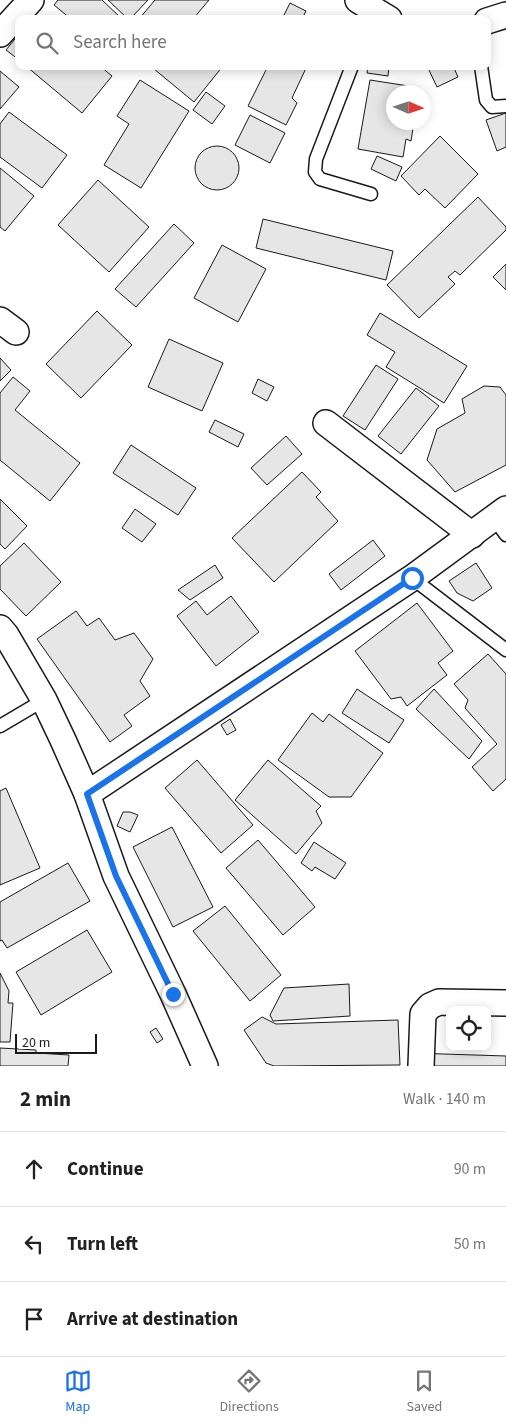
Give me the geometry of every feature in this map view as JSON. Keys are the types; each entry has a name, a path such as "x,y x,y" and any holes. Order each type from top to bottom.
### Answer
{"street":[{"path":"17,15 31,0"},
{"path":"491,20 506,15"},
{"path":"0,34 15,18"},
{"path":"326,423 472,535"},
{"path":"87,794 412,578 472,535 502,520"},
{"path":"0,628 44,700 87,794 116,876 173,994 205,1066"},
{"path":"420,1066 423,1014 430,1006 439,1002 506,1003"}],"lane":[{"path":"350,70 316,159 315,172 320,179 371,194"},
{"path":"482,70 486,100 492,107 506,106"},
{"path":"412,578 506,650"},
{"path":"0,726 44,700"}],"building":[{"path":"58,0 102,0 118,15 66,15 54,5"},
{"path":"108,0 148,0 134,15 124,15"},
{"path":"155,0 209,0 196,15 142,15"},
{"path":"290,3 306,11 304,15 284,15"},
{"path":"15,39 15,57 6,50"},
{"path":"31,70 105,70 112,76 82,113"},
{"path":"155,70 220,70 194,102"},
{"path":"266,70 305,70 292,98 297,103 286,125 248,106"},
{"path":"367,70 389,70 388,76 367,73"},
{"path":"429,70 455,70 458,77 437,87"},
{"path":"0,71 19,87 0,109"},
{"path":"140,80 189,111 141,188 104,165 129,124 117,116"},
{"path":"370,80 402,85 386,85 386,130 413,130 411,141 406,139 403,157 358,149"},
{"path":"206,92 225,106 212,124 193,110"},
{"path":"9,112 67,155 42,188 0,157 0,124"},
{"path":"506,113 506,147 497,151 486,120"},
{"path":"250,115 285,133 270,163 235,145"},
{"path":"440,136 478,174 445,208 425,189 419,195 401,176"},
{"path":"221,146 233,152 238,159 238,177 233,184 226,189 213,190 205,187 198,180 195,164 198,156 205,149"},
{"path":"377,156 402,167 396,181 371,169"},
{"path":"0,168 34,196 5,231 0,227"},
{"path":"98,180 149,227 109,272 58,225"},
{"path":"478,197 506,227 506,230 460,275 455,271 448,277 455,284 419,318 387,285"},
{"path":"263,219 393,251 386,280 256,248"},
{"path":"174,224 194,243 136,307 115,289"},
{"path":"222,245 266,269 238,322 194,298"},
{"path":"506,264 506,290 493,277"},
{"path":"97,311 132,345 81,398 46,364"},
{"path":"380,313 467,366 444,403 386,367 395,352 367,335"},
{"path":"169,339 223,363 202,411 148,387"},
{"path":"0,358 11,370 0,381"},
{"path":"376,365 398,379 365,430 343,416"},
{"path":"13,377 30,391 15,410 80,463 50,501 0,460 0,393"},
{"path":"258,379 274,387 267,401 252,393"},
{"path":"484,386 500,387 506,395 506,465 455,492 427,460 437,429 465,413 462,399"},
{"path":"416,388 439,406 401,454 378,436"},
{"path":"215,420 244,434 238,447 209,432"},
{"path":"286,436 302,454 267,485 251,468"},
{"path":"131,445 196,488 178,515 113,473"},
{"path":"302,472 321,492 316,497 338,521 274,582 232,538"},
{"path":"0,499 27,526 5,549 0,544"},
{"path":"135,509 156,524 142,542 122,528"},
{"path":"373,540 385,556 341,590 329,574"},
{"path":"24,543 61,582 26,616 0,589 0,566"},
{"path":"476,563 492,588 473,601 457,593 449,581"},
{"path":"215,565 223,578 190,600 178,590"},
{"path":"231,596 259,632 216,666 177,616 196,601 207,615"},
{"path":"417,603 453,651 438,663 447,675 407,706 401,697 391,699 355,651"},
{"path":"76,611 87,626 99,618 115,640 134,633 153,659 140,681 150,696 124,715 132,726 110,742 37,639"},
{"path":"488,654 506,674 506,779 493,791 472,767 497,744 465,708 468,700 454,684"},
{"path":"357,689 404,720 389,743 342,713"},
{"path":"434,689 482,741 469,759 416,709"},
{"path":"312,713 323,722 329,714 383,753 351,797 329,797 278,760"},
{"path":"230,719 236,730 227,735 221,725"},
{"path":"197,760 253,825 221,853 165,788"},
{"path":"268,760 321,806 316,811 322,823 296,854 235,800"},
{"path":"6,788 40,868 0,885 0,791"},
{"path":"123,812 138,815 130,832 117,826"},
{"path":"172,827 213,907 173,927 133,847"},
{"path":"258,840 315,907 283,935 226,868"},
{"path":"314,842 346,863 335,879 315,867 312,871 301,863"},
{"path":"68,863 90,901 7,948 2,940 0,941 0,902"},
{"path":"225,906 281,975 250,1001 193,931"},
{"path":"87,930 112,972 41,1015 16,972"},
{"path":"0,973 9,991 8,1003 13,1003 10,1042 0,1042"},
{"path":"349,984 350,1016 273,1021 270,1015 284,988"},
{"path":"262,1017 276,1024 398,1020 400,1065 274,1066 266,1063 244,1030"},
{"path":"156,1028 163,1039 157,1043 150,1032"},
{"path":"0,1048 36,1050 36,1053 69,1055 68,1066 0,1066"},
{"path":"412,1053 506,1056 506,1066 411,1066"}],"route":[{"path":"173,994 116,876 87,794 412,578"}]}
